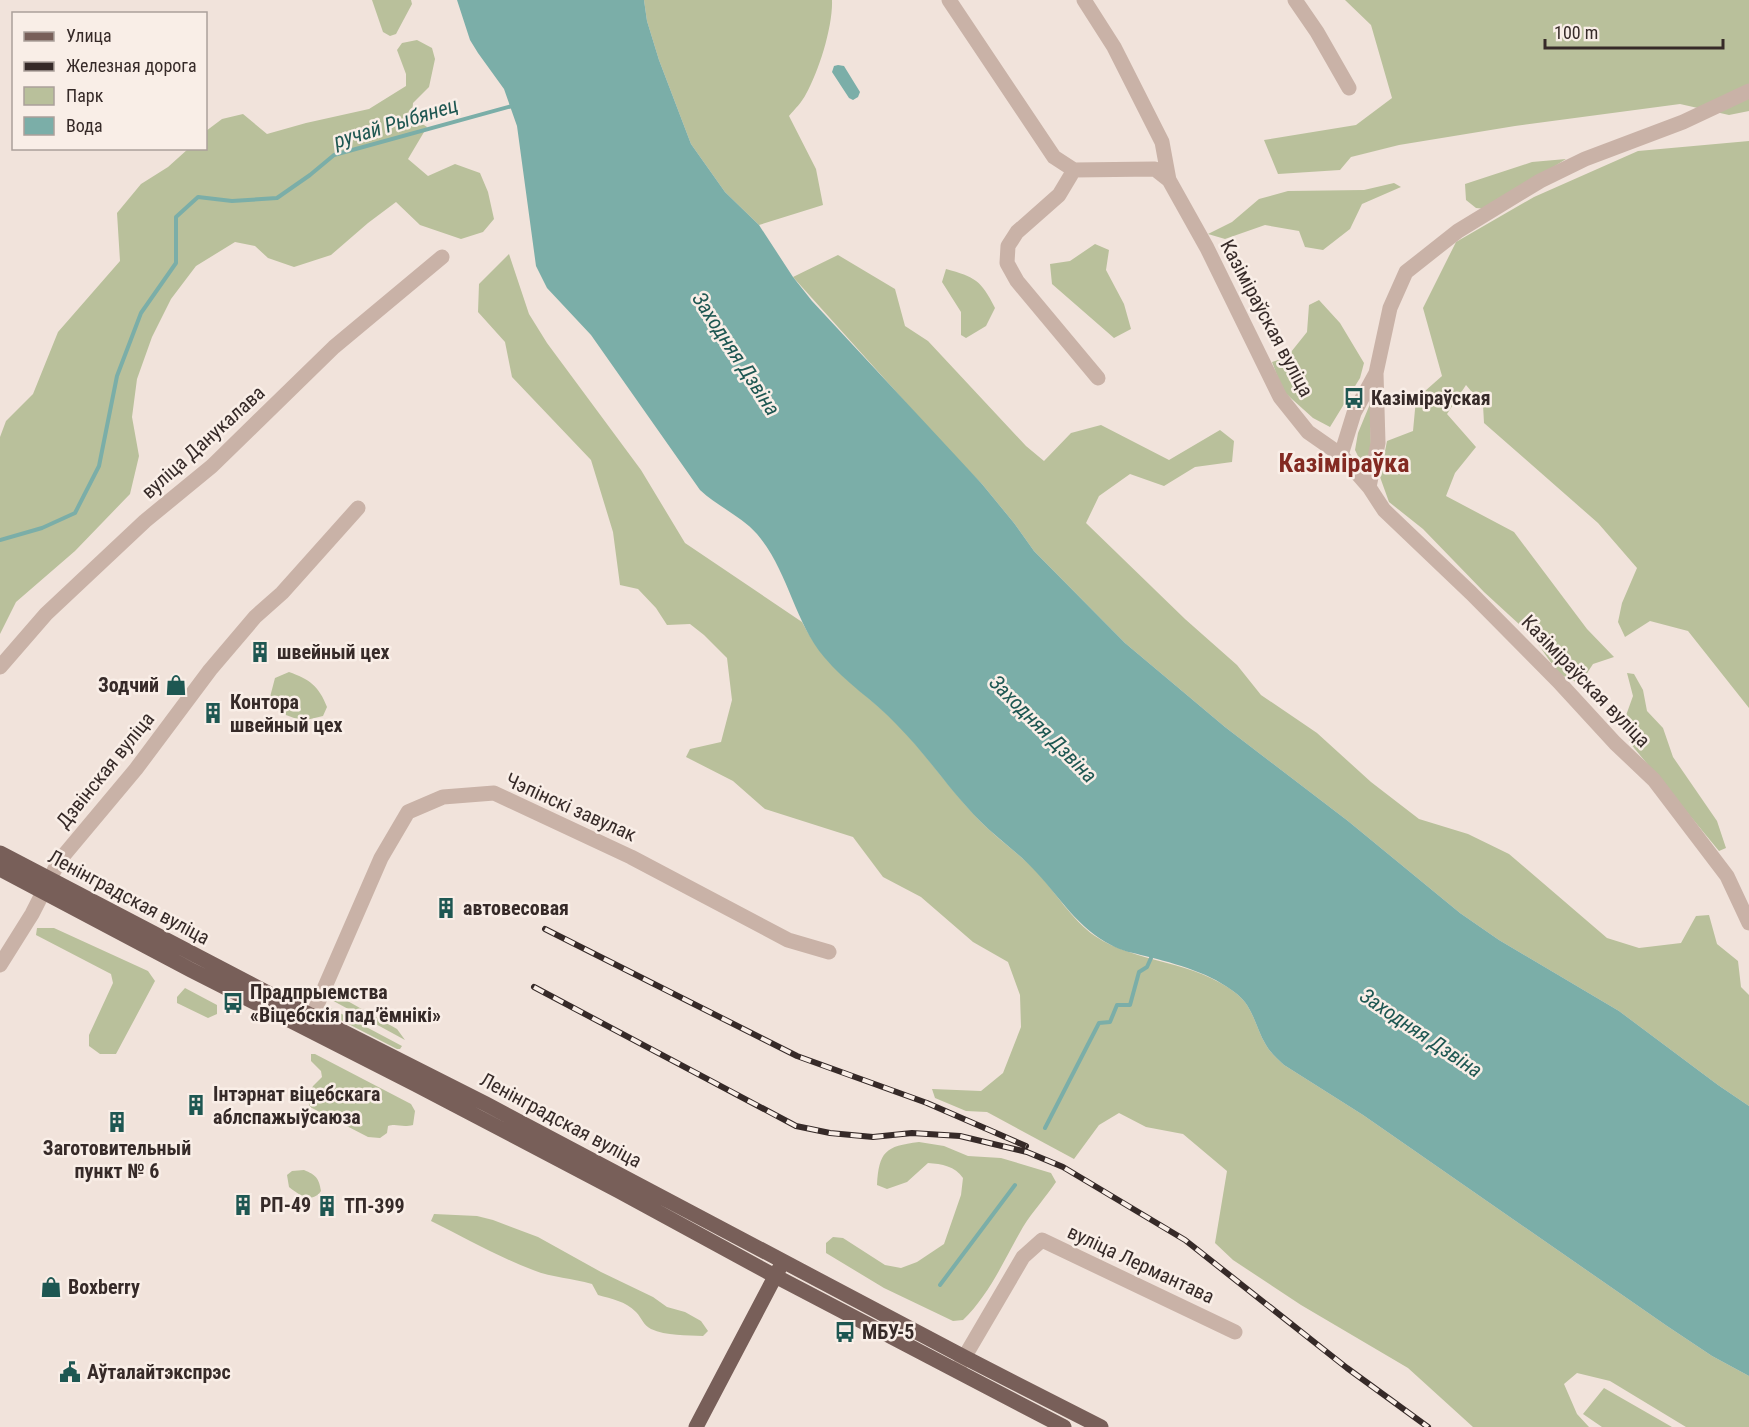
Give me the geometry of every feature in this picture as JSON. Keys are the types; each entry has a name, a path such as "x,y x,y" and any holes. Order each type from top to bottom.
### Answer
{"main road":[{"name":"Ленінградская вуліца","path":"0,853 46,885 182,966 310,1022 486,1104 1101,1427"},
{"name":"Ленінградская вуліца","path":"0,869 46,885"},
{"name":"Ленінградская вуліца","path":"310,1022 775,1276 1064,1427"},
{"path":"696,1427 783,1261"}],"street":[{"path":"949,0 1054,157 1074,170 1155,169 1169,180"},
{"name":"Казіміраўская вуліца","path":"1084,0 1114,47 1162,142 1169,180 1207,248 1280,397 1308,432 1341,454 1369,487 1384,510 1487,609 1615,743 1654,780 1727,876 1749,923"},
{"path":"1295,0 1317,32 1349,88"},
{"path":"1369,487 1378,443 1376,373 1390,308 1406,272 1458,231 1540,181 1585,159 1683,122 1749,92"},
{"path":"1074,170 1059,195 1017,232 1008,246 1007,263 1017,281 1098,378"},
{"name":"вуліца Данукалава","path":"0,667 46,614 145,521 212,466 334,347 442,258"},
{"path":"1341,454 1354,413 1376,373"},
{"name":"Дзвінская вуліца","path":"0,965 59,861 136,769 210,670 255,617 282,593 358,508"},
{"name":"Чэпінскі завулак","path":"310,1022 381,858 408,812 443,797 494,793 631,856 788,940 829,952"},
{"name":"вуліца Лермантава","path":"956,1371 1023,1257 1041,1240 1235,1332"}],"green space":[{"path":"372,0 411,0 412,4 396,34 390,36 383,32"},
{"path":"644,0 832,0 828,35 816,73 804,97 789,116 816,169 823,205 759,225 725,192 691,144 659,60 647,21"},
{"path":"1345,0 1749,0 1749,111 1729,115 1680,104 1515,126 1399,145 1351,157 1340,170 1278,174 1264,140 1356,125 1392,98 1371,25"},
{"path":"417,40 432,48 435,59 429,87 413,103 412,117 427,127 408,159 428,176 455,164 480,173 488,192 494,219 483,232 461,239 420,225 396,202 331,255 294,267 268,258 255,246 235,242 196,266 171,299 152,337 137,379 132,417 139,456 130,494 75,551 16,602 0,634 0,437 6,421 33,394 58,332 120,261 117,213 141,184 168,167 187,150 207,150 207,130 222,119 243,114 267,134 369,109 406,86 406,74 397,50 402,43"},
{"path":"1749,141 1749,708 1688,631 1650,621 1625,637 1618,622 1622,603 1637,568 1598,523 1484,423 1483,405 1466,385 1447,414 1476,447 1455,473 1446,496 1514,532 1587,629 1614,657 1593,664 1580,684 1559,674 1533,637 1484,592 1423,529 1389,502 1380,477 1387,441 1413,431 1416,399 1442,376 1423,308 1456,242 1534,197 1638,151"},
{"path":"1566,159 1487,209 1476,208 1466,200 1465,184 1532,162"},
{"path":"1394,183 1401,187 1362,204 1350,229 1323,250 1305,247 1299,231 1265,225 1225,239 1208,234 1232,222 1259,199 1288,191 1364,190"},
{"path":"1095,244 1109,250 1106,270 1124,304 1131,329 1114,338 1052,284 1050,264 1070,261"},
{"path":"509,254 529,314 547,343 641,470 685,543 802,622 832,665 894,721 969,809 1037,872 1087,930 1111,945 1185,968 1221,983 1243,999 1268,1048 1284,1065 1363,1115 1667,1326 1712,1356 1749,1376 1749,1427 1686,1427 1610,1381 1577,1373 1564,1384 1577,1414 1589,1427 1473,1427 1408,1368 1301,1305 1233,1260 1215,1243 1227,1171 1183,1134 1146,1127 1119,1113 1099,1125 1074,1159 987,1112 966,1111 935,1098 932,1089 981,1091 1003,1073 1021,1027 1020,995 1008,962 973,942 921,897 883,877 853,837 765,809 733,781 686,757 690,749 721,742 732,700 727,658 690,624 667,625 656,608 638,589 620,585 613,532 591,460 512,377 505,342 478,312 479,284"},
{"path":"838,255 895,289 905,326 928,341 1026,446 1044,461 1071,433 1101,425 1169,460 1220,430 1234,441 1232,462 1195,467 1164,486 1130,474 1099,496 1086,523 1185,619 1237,665 1261,695 1317,733 1371,782 1419,819 1468,834 1509,854 1607,938 1639,948 1681,943 1696,916 1709,915 1717,944 1738,961 1741,987 1749,995 1749,1106 1619,1011 1499,940 1460,913 1348,821 1225,727 1125,643 1034,551 982,484 793,277"},
{"path":"946,269 971,277 986,291 995,308 986,326 966,338 961,335 961,312 942,282"},
{"path":"1319,300 1340,323 1364,363 1360,378 1330,427 1313,418 1283,391 1272,362 1287,357 1307,332 1309,305"},
{"path":"1370,404 1371,449 1367,460 1360,460 1355,450 1358,433"},
{"path":"289,672 302,677 317,689 327,707 323,716 302,721 286,715 270,697 275,678"},
{"path":"1627,673 1634,674 1643,690 1647,711 1663,728 1673,757 1717,821 1726,848 1719,851 1630,743 1624,721 1633,696"},
{"path":"37,928 54,928 148,971 155,981 116,1054 100,1054 89,1046 89,1035 113,983 111,974 36,935"},
{"path":"185,988 217,1005 217,1014 208,1018 177,1003 177,997"},
{"path":"331,995 337,995 397,1029 405,1040 328,998"},
{"path":"323,1004 402,1046 397,1049 325,1012"},
{"path":"311,1054 411,1104 415,1111 413,1125 388,1126 387,1133 380,1138 368,1137 310,1107 307,1099 313,1086 322,1077 321,1071 311,1061"},
{"path":"919,1142 944,1146 968,1156 1001,1158 1051,1173 1056,1182 1023,1227 981,1299 963,1320 953,1321 884,1288 826,1253 826,1243 833,1237 843,1238 885,1265 901,1268 917,1262 944,1244 961,1195 963,1178 956,1171 943,1165 928,1163 907,1182 887,1189 877,1185 880,1165 886,1153 898,1146"},
{"path":"304,1170 318,1180 321,1191 314,1197 305,1197 289,1187 287,1175 292,1171"},
{"path":"434,1214 477,1216 538,1237 601,1272 653,1297 667,1307 685,1312 701,1321 708,1331 703,1336 670,1334 651,1329 627,1305 598,1295 592,1284 540,1273 507,1259 431,1221"},
{"path":"1604,1388 1672,1427 1602,1427 1583,1414"}],"water":[{"name":"Заходняя Дзвіна","path":"457,0 644,0 647,21 659,60 691,144 725,192 759,225 793,277 812,301 982,484 1034,551 1125,643 1225,727 1348,821 1460,913 1499,940 1619,1011 1749,1106 1749,1376 1712,1356 1667,1326 1363,1115 1284,1065 1266,1045 1243,999 1227,987 1193,970 1119,949 1089,931 1030,866 969,809 897,725 832,666 805,628 768,548 744,522 700,490 591,335 547,288 536,266 517,126 504,89 470,40"},
{"path":"834,66 844,66 860,92 853,100 849,98 832,72"}],"waterway":[{"name":"ручай Рыбянец","path":"0,540 42,528 75,513 99,466 117,376 141,313 176,263 176,217 198,197 232,201 277,198 334,155 512,106"},
{"path":"1045,1128 1099,1023 1110,1022 1117,1005 1130,1005 1139,972 1147,967 1151,958"},
{"path":"940,1285 1015,1185"}],"railway":[{"path":"545,929 797,1056 927,1103 1026,1146"},
{"path":"534,987 796,1126 830,1133 873,1137 912,1133 960,1136 1027,1152 1063,1167 1185,1240 1347,1368 1428,1427"}],"place":[{"name":"Казіміраўская","path":"1354,398"},
{"name":"швейный цех","path":"260,652"},
{"name":"Зодчий","path":"176,685"},
{"name":"Контора швейный цех","path":"213,713"},
{"name":"автовесовая","path":"446,908"},
{"name":"Прадпрыемства «Віцебскія падʼёмнікі»","path":"233,1003"},
{"name":"Інтэрнат віцебскага аблспажыўсаюза","path":"196,1105"},
{"name":"Заготовительный пункт № 6","path":"117,1122"},
{"name":"РП-49","path":"243,1205"},
{"name":"ТП-399","path":"327,1206"},
{"name":"Boxberry","path":"51,1287"},
{"name":"МБУ-5","path":"845,1332"},
{"name":"Аўталайтэкспрэс","path":"70,1372"}],"district":[{"name":"Казіміраўка","path":"1344,463"}]}
